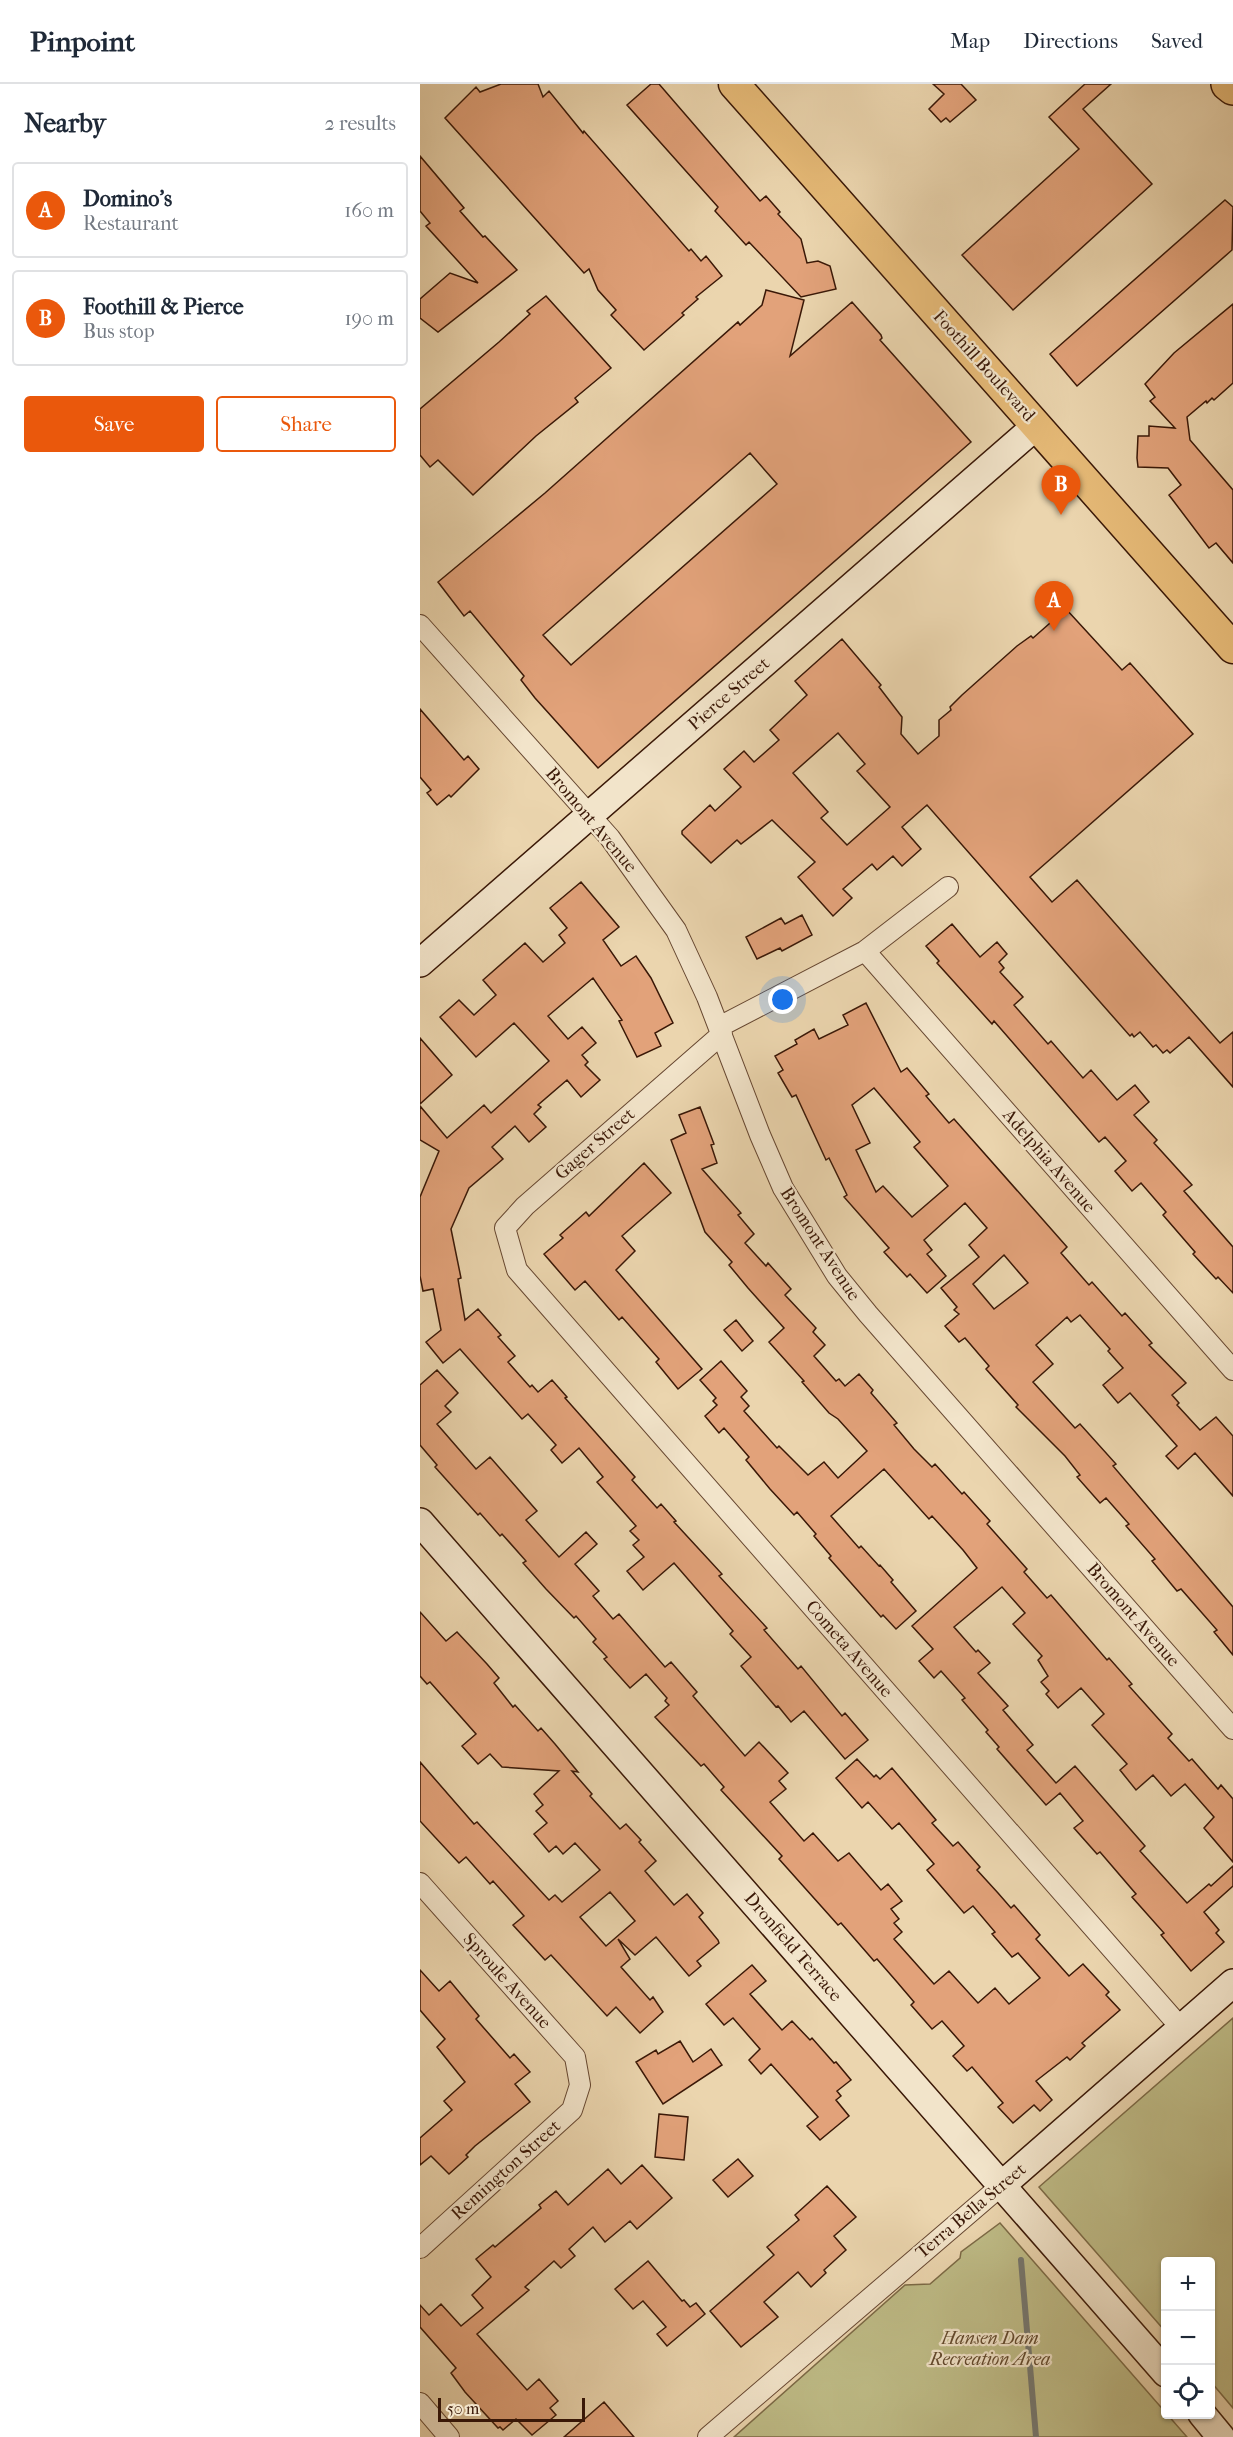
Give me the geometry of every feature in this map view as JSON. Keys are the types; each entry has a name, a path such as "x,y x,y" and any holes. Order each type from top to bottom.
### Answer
{"highway":[{"path":"1228,84 1233,88"}],"main road":[{"name":"Foothill Boulevard","path":"734,84 1233,648"}],"street":[{"name":"Pierce Street","path":"420,963 1037,425"},
{"name":"Bromont Avenue","path":"420,625 591,815 624,856 676,930 720,1031 783,1188 837,1276 1233,1729"},
{"name":"Gager Street","path":"517,1270 505,1228 525,1206 720,1031 865,951 948,887"},
{"name":"Adelphia Avenue","path":"865,951 1233,1370"},
{"name":"Cometa Avenue","path":"517,1270 1182,2029"},
{"name":"Dronfield Terrace","path":"420,1522 1161,2367"},
{"name":"Sproule Avenue","path":"420,1883 574,2057 580,2085"},
{"name":"Terra Bella Street","path":"708,2437 1233,1983"},
{"name":"Remington Street","path":"420,2246 572,2110 580,2085"},
{"path":"420,2403 449,2437"},
{"path":"1205,2419 1221,2437"}],"green space":[{"path":"1233,2018 1233,2408 1215,2387 1215,2257 1161,2257 1161,2326 1039,2187"},
{"name":"Hansen Dam Recreation Area","path":"1000,2223 1161,2407 1161,2419 1171,2419 1187,2437 734,2437 905,2285 930,2284 960,2258 961,2252"}],"building":[{"path":"501,84 538,84 543,97 549,91 583,133 584,131 689,251 691,249 701,261 706,256 722,276 696,297 698,299 682,313 684,315 644,350 611,315 616,310 598,290 589,269 584,273 445,118 476,87 480,92"},
{"path":"651,84 659,84 760,201 766,196 780,212 778,214 801,239 807,263 818,261 830,266 836,289 801,297 749,242 746,245 715,211 718,207 627,105"},
{"path":"933,84 961,84 976,100 950,122 946,118 941,122 929,109 944,94"},
{"path":"1085,84 1111,84 1083,109 1152,184 1013,310 962,255 1079,149 1049,117"},
{"path":"420,156 464,208 460,211 517,270 438,332 420,318 420,299 450,273 478,283 426,226 430,223 420,211"},
{"path":"1225,200 1233,207 1232,250 1077,386 1050,354"},
{"path":"766,290 804,300 790,356 852,302 881,335 880,340 971,442 598,768 535,698 521,680 524,676 470,611 464,616 438,582 545,493 738,322 740,325 762,305","holes":["750,453 777,484 571,665 543,635"]},
{"path":"546,296 611,368 575,398 578,402 536,436 473,495 438,460 430,467 420,455 420,409 499,342 530,314 527,311"},
{"path":"1233,304 1233,383 1214,400 1212,398 1207,403 1206,401 1187,417 1190,440 1233,490 1233,563 1216,543 1209,548 1169,495 1181,485 1168,468 1138,467 1137,458 1138,436 1149,436 1149,426 1175,428 1150,401 1155,397 1145,384 1174,353"},
{"path":"1066,609 1122,670 1130,663 1193,734 1030,877 1052,902 1077,880 1220,1043 1233,1032 1233,1087 1189,1037 1170,1053 1167,1050 1163,1053 1156,1045 1153,1047 1140,1032 1134,1037 1132,1034 1130,1036 927,805 902,827 921,849 902,866 893,856 877,870 872,864 843,889 852,898 833,916 798,877 815,862 772,820 741,844 737,840 711,863 682,834 682,831 710,805 715,811 741,787 724,769 744,751 754,762 779,740 770,730 807,695 795,681 842,639 881,685 879,687 902,717 901,734 918,754 939,736 939,720 951,710 950,707 1017,646 1031,636 1033,638","holes":["838,733 865,764 857,771 890,807 847,845 821,818 828,812 793,773"]},
{"path":"420,709 464,760 468,756 479,769 451,797 449,795 437,805 427,793 431,790 420,777"},
{"path":"581,882 619,927 603,940 621,966 636,956 651,978 673,1023 655,1033 661,1046 637,1057 619,1021 622,1020 593,978 548,1016 568,1039 582,1027 596,1043 582,1055 588,1062 585,1065 600,1080 581,1097 567,1080 538,1105 541,1107 534,1114 546,1127 529,1142 515,1126 492,1147 503,1159 469,1188 451,1229 461,1278 458,1279 465,1320 478,1309 501,1335 498,1337 515,1356 508,1362 530,1387 532,1385 538,1392 552,1380 567,1397 565,1398 635,1477 632,1480 657,1508 661,1504 676,1521 674,1522 722,1574 719,1576 767,1628 764,1630 798,1669 801,1666 842,1716 845,1713 868,1740 845,1759 804,1711 791,1722 778,1706 776,1707 741,1666 751,1657 730,1634 733,1631 674,1563 643,1590 627,1571 644,1557 633,1545 639,1540 630,1531 636,1526 597,1482 603,1477 579,1448 562,1463 551,1450 556,1445 528,1414 522,1419 460,1349 443,1363 426,1342 441,1330 433,1289 423,1291 420,1276 420,1197 439,1151 420,1140 420,1106 447,1138 484,1105 491,1113 549,1061 514,1023 476,1057 440,1017 459,1000 474,1015 496,995 483,980 525,943 543,962 565,943 559,935 567,928 550,908"},
{"path":"802,915 812,935 782,951 780,948 757,959 746,937 781,918 785,924"},
{"path":"952,924 980,957 997,942 1007,954 999,962 1004,968 1000,972 1023,997 1014,1005 1048,1044 1051,1041 1083,1078 1091,1070 1117,1100 1135,1085 1149,1102 1134,1115 1157,1140 1154,1143 1192,1185 1184,1191 1233,1247 1233,1293 1218,1277 1216,1279 1193,1254 1195,1252 1163,1215 1166,1212 1141,1183 1132,1191 1115,1171 1126,1161 1105,1137 1099,1142 994,1021 992,1024 937,963 939,961 926,946"},
{"path":"866,1003 901,1072 907,1068 929,1094 926,1096 949,1123 954,1119 1067,1247 1061,1253 1089,1285 1092,1282 1122,1316 1125,1313 1152,1343 1149,1345 1186,1383 1172,1395 1179,1403 1177,1405 1200,1430 1216,1417 1233,1436 1233,1496 1195,1453 1178,1469 1166,1456 1177,1446 1130,1393 1118,1403 1103,1385 1123,1368 1108,1351 1110,1349 1080,1315 1071,1322 1067,1317 1036,1345 1053,1364 1033,1382 1075,1428 1080,1424 1116,1464 1113,1466 1233,1607 1233,1655 1214,1632 1217,1630 1181,1589 1177,1591 1152,1561 1155,1559 1126,1526 1129,1524 1106,1498 1100,1503 1077,1477 1080,1475 1065,1456 1016,1407 1018,1405 986,1369 989,1366 965,1338 959,1342 945,1326 959,1314 954,1310 957,1307 941,1288 979,1257 969,1245 987,1228 965,1203 924,1240 932,1250 927,1254 946,1276 927,1293 910,1274 907,1277 884,1252 889,1248 844,1197 847,1195 829,1158 826,1160 796,1095 792,1097 778,1073 783,1070 775,1056 797,1044 795,1040 814,1029 819,1039 848,1025 843,1015","holes":["874,1088 920,1142 914,1147 948,1186 912,1217 883,1186 876,1192 856,1150 870,1143 852,1105","1004,1255 1028,1283 994,1309 973,1284"]},
{"path":"420,1038 452,1075 420,1104"},
{"path":"700,1107 714,1144 711,1145 717,1163 702,1169 741,1213 738,1215 754,1234 745,1243 766,1266 768,1263 791,1289 785,1295 816,1328 813,1332 825,1345 814,1356 836,1381 839,1379 845,1386 859,1374 873,1390 871,1393 897,1423 894,1425 914,1449 932,1467 935,1464 962,1494 964,1492 990,1521 987,1524 1027,1569 1024,1572 1047,1598 1051,1595 1107,1660 1109,1658 1132,1684 1129,1686 1172,1734 1168,1738 1189,1761 1192,1759 1218,1789 1221,1785 1233,1799 1233,1862 1204,1828 1214,1817 1185,1784 1171,1796 1153,1775 1136,1790 1120,1770 1127,1764 1092,1725 1104,1714 1081,1688 1058,1708 1046,1694 1049,1691 1041,1682 1048,1676 1038,1660 1042,1656 1013,1624 1025,1613 1002,1587 954,1627 976,1652 978,1650 990,1663 978,1673 1008,1706 1003,1710 1033,1745 1027,1750 1056,1783 1075,1766 1145,1846 1140,1851 1187,1903 1233,1866 1233,1886 1204,1912 1219,1930 1216,1933 1224,1942 1191,1971 1161,1935 1164,1933 1132,1897 1136,1894 1100,1852 1097,1854 1074,1828 1083,1821 1060,1793 1046,1805 997,1749 999,1747 986,1732 988,1730 962,1700 965,1698 941,1671 934,1678 919,1661 933,1649 912,1626 977,1568 963,1550 932,1516 929,1519 884,1469 831,1516 859,1548 861,1546 880,1565 893,1580 891,1582 916,1611 896,1629 883,1615 881,1617 829,1558 831,1556 814,1536 816,1534 797,1512 794,1515 770,1489 746,1460 749,1457 724,1428 719,1433 705,1416 717,1405 713,1401 716,1398 700,1380 721,1361 747,1391 741,1397 749,1406 744,1411 777,1448 779,1446 808,1475 824,1462 838,1478 867,1451 838,1419 829,1413 769,1342 784,1328 729,1265 732,1262 705,1232 671,1140 686,1133 679,1115"},
{"path":"644,1163 671,1193 622,1236 635,1251 616,1270 702,1369 678,1389 656,1362 659,1359 622,1317 619,1320 585,1281 575,1290 544,1254 563,1238 560,1235 586,1212 589,1216"},
{"path":"736,1320 753,1341 742,1351 724,1330"},
{"path":"437,1370 458,1393 445,1406 451,1412 437,1424 476,1469 490,1457 537,1511 526,1520 559,1557 586,1532 597,1544 575,1564 599,1591 593,1596 613,1619 619,1614 665,1667 671,1662 697,1692 693,1696 745,1756 759,1742 788,1773 779,1781 786,1789 770,1802 804,1841 813,1833 838,1861 849,1853 881,1890 888,1884 902,1901 891,1909 899,1919 894,1923 902,1932 894,1939 934,1984 949,1971 978,2003 995,1988 1009,2004 1040,1978 1018,1953 1012,1957 992,1934 995,1932 973,1906 964,1913 927,1870 934,1864 899,1823 892,1829 868,1802 862,1808 836,1778 857,1759 874,1777 876,1775 880,1779 892,1768 936,1820 932,1823 953,1846 958,1842 980,1867 977,1870 1011,1908 1014,1905 1040,1935 1036,1939 1069,1976 1083,1964 1109,1992 1106,1995 1120,2010 1082,2043 1085,2046 1070,2060 1067,2057 1036,2081 1052,2100 1040,2111 1034,2105 1013,2123 998,2107 1003,2103 972,2067 967,2071 953,2056 964,2046 942,2021 932,2029 911,2005 914,2002 877,1959 874,1961 841,1923 838,1925 779,1859 782,1856 721,1790 724,1787 704,1764 701,1766 655,1717 669,1705 665,1701 667,1698 646,1674 630,1688 604,1659 607,1657 593,1642 596,1639 576,1616 574,1618 546,1589 523,1563 526,1561 502,1534 500,1536 480,1513 478,1515 435,1467 437,1465 420,1445 420,1385"},
{"path":"420,1612 446,1641 457,1632 499,1678 494,1683 513,1707 515,1705 538,1731 541,1728 578,1772 572,1771 592,1794 590,1796 620,1829 626,1824 641,1840 639,1842 656,1861 645,1871 674,1905 687,1894 703,1913 699,1917 719,1943 697,1961 701,1966 689,1976 656,1937 635,1955 618,1939 630,1959 621,1967 650,2000 653,1997 663,2012 640,2033 616,2007 607,2016 551,1955 545,1960 513,1925 524,1916 493,1881 490,1884 466,1857 459,1863 420,1821 420,1762 474,1824 477,1822 549,1900 555,1895 562,1902 600,1870 575,1843 563,1854 556,1846 549,1852 534,1834 547,1823 536,1811 543,1805 534,1794 559,1771 502,1767 490,1754 478,1764 462,1746 476,1734 430,1682 427,1684 420,1676","holes":["610,1892 635,1921 606,1946 580,1917"]},
{"path":"752,1965 766,1981 750,1994 782,2030 792,2021 810,2040 812,2038 851,2080 837,2091 841,2096 836,2100 849,2116 820,2140 807,2126 818,2117 771,2064 761,2074 749,2060 760,2049 733,2018 724,2025 706,2004"},
{"path":"420,1970 439,1991 450,1981 479,2016 476,2019 510,2058 514,2054 530,2072 515,2084 530,2102 475,2146 466,2155 468,2157 449,2174 431,2156 420,2165 420,2138 452,2110 444,2101 465,2082 437,2047 445,2039 420,2010"},
{"path":"680,2041 693,2062 711,2049 722,2065 663,2104 636,2062 656,2050 658,2054"},
{"path":"659,2114 688,2117 684,2160 655,2157"},
{"path":"738,2159 753,2176 728,2197 713,2180"},
{"path":"642,2165 672,2198 637,2229 630,2221 605,2242 593,2227 569,2249 575,2256 561,2268 554,2261 525,2287 529,2290 477,2334 527,2390 539,2379 558,2401 550,2408 556,2415 532,2435 516,2419 503,2430 498,2428 465,2392 451,2373 456,2368 420,2327 420,2305 429,2315 441,2304 461,2326 483,2308 472,2295 491,2277 476,2259 493,2245 495,2247 541,2208 539,2205 556,2191 568,2205 608,2169 621,2184"},
{"path":"827,2186 856,2217 834,2236 846,2250 824,2270 826,2273 811,2287 798,2272 764,2302 778,2317 741,2347 710,2311 774,2255 767,2247 799,2220 795,2215"},
{"path":"648,2261 682,2301 684,2300 690,2307 696,2303 705,2314 667,2346 657,2334 666,2327 643,2301 633,2309 615,2289"},
{"path":"604,2402 634,2437 564,2437"}],"waterway":[{"path":"1021,2260 1036,2437"}],"place":[{"name":"Foothill & Pierce","path":"1061,515"},
{"name":"Domino's","path":"1054,631"}]}
